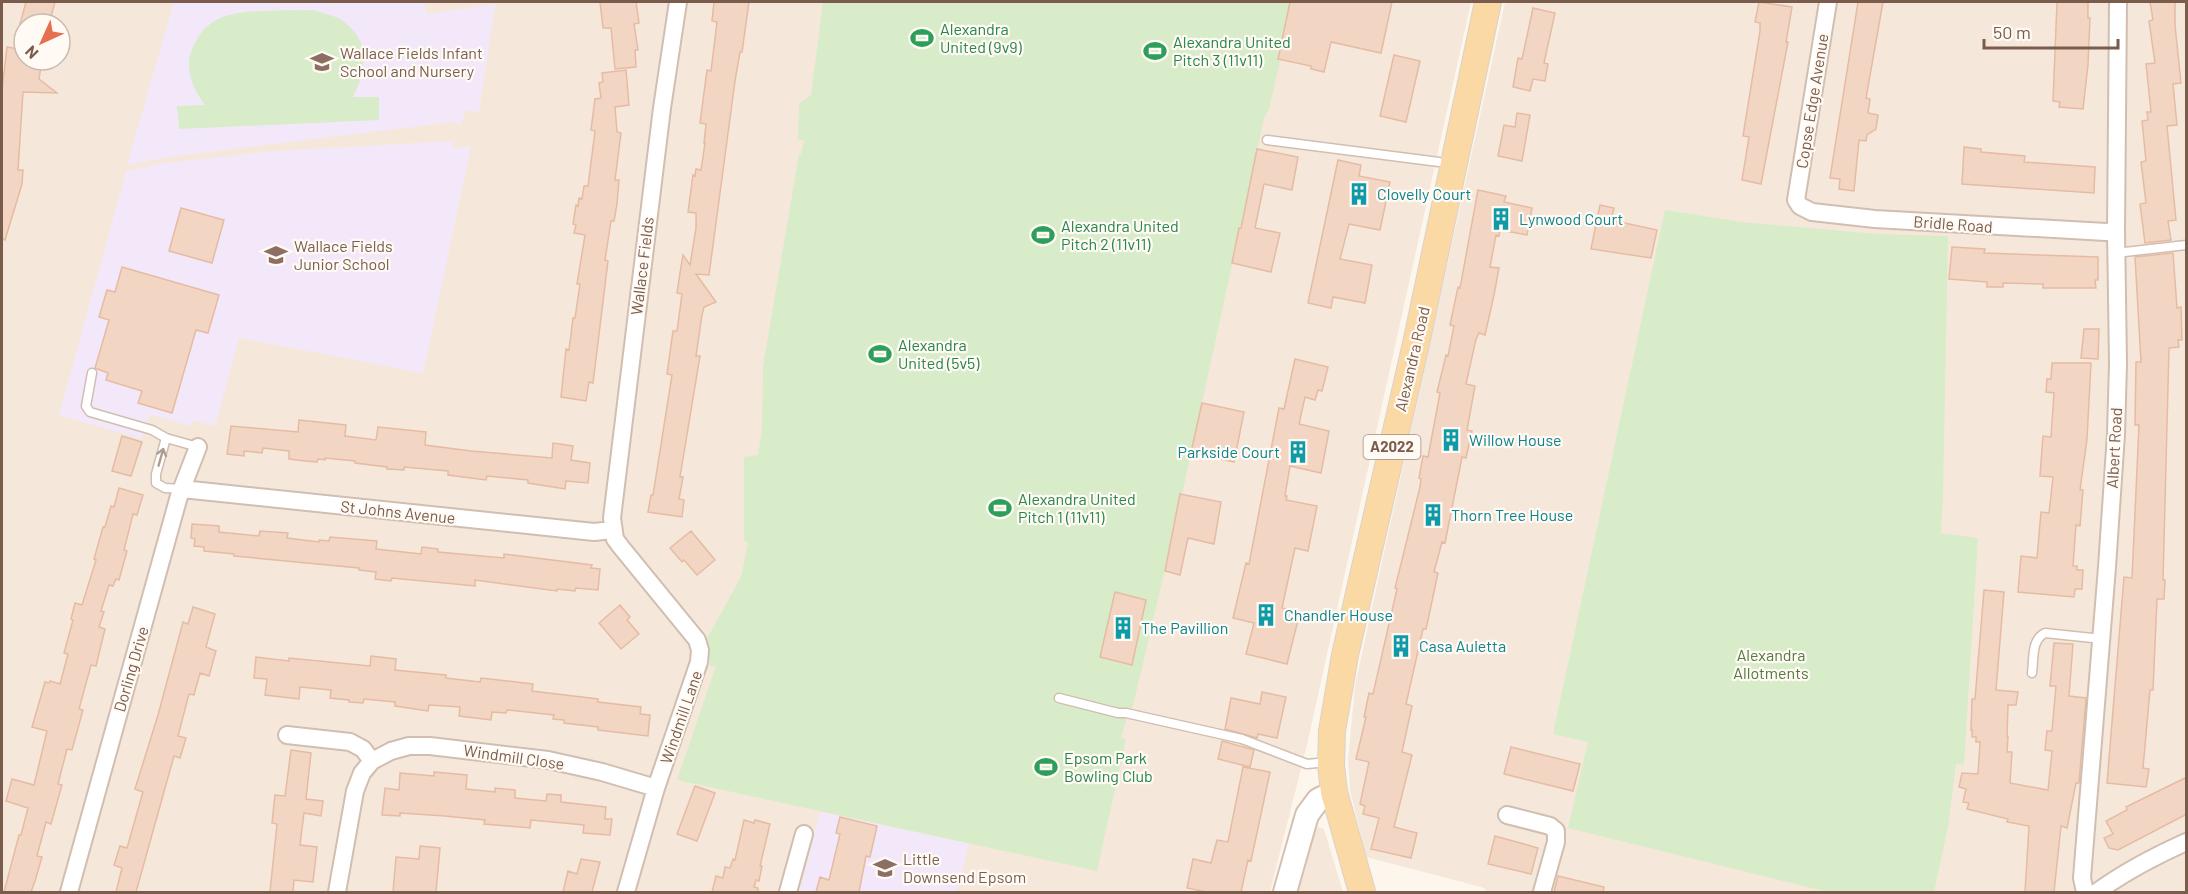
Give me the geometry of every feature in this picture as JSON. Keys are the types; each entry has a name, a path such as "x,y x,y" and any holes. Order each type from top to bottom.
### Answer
{"main road":[{"name":"Alexandra Road","path":"1362,892 1334,792 1331,762 1332,731 1345,655 1417,339 1460,126 1488,2"},
{"path":"1286,892 1307,815 1318,800 1334,792"}],"street":[{"name":"Wallace Fields","path":"613,530 614,505 659,131 678,2"},
{"name":"Copse Edge Avenue","path":"1796,200 1828,2"},
{"name":"Albert Road","path":"2085,892 2082,878 2102,639 2118,363 2116,231 2118,2"},
{"name":"Bridle Road","path":"1796,200 1800,206 1812,212 1956,224 2116,231"},
{"name":"Dorling Drive","path":"69,892 182,489 198,447"},
{"name":"St Johns Avenue","path":"182,489 594,532 613,530"},
{"name":"Windmill Lane","path":"613,530 621,547 688,628 697,640 700,650 697,673 656,788 626,892"},
{"path":"286,735 350,742 363,749 372,761 362,773 355,790 337,892"},
{"name":"Windmill Close","path":"372,761 391,751 409,746 430,746 548,760 602,772 656,788"},
{"path":"1507,815 1550,826 1556,831 1556,842 1542,892"},
{"path":"788,892 804,834"},
{"path":"2097,892 2161,853 2187,842"}],"lane":[{"path":"1267,140 1439,162"},
{"path":"2116,253 2187,246"},
{"path":"92,373 86,406 90,412 152,430 166,438 198,447"},
{"path":"166,438 156,474 156,483 165,488 182,489"},
{"path":"2032,673 2035,643 2038,636 2045,633 2102,639"},
{"path":"1059,698 1242,739 1307,764 1331,762"}],"shaded area":[{"path":"2,2 1471,2 1307,745 1270,892 2,892"},
{"name":"Wallace Fields Infant School and Nursery","path":"174,2 424,2 427,14 495,4 479,112 465,110 461,125 453,122 162,158 127,165"},
{"path":"1505,2 2186,2 2186,892 1486,892 1481,887 1366,857 1350,790 1348,760 1355,685"},
{"name":"Wallace Fields Junior School","path":"454,141 453,148 471,147 423,373 239,338 215,426 193,420 191,426 149,414 142,439 59,415 126,172 158,164 275,151"},
{"name":"Little Downsend Epsom","path":"820,812 969,843 957,892 800,892"},
{"path":"1319,827 1324,829 1343,892 1297,892 1315,829"}],"green space":[{"path":"823,2 1294,2 1269,109 1264,118 1176,522 1133,706 1121,738 1126,739 1097,871 677,780 716,666 711,667 705,642 741,577 748,543 744,540 744,457 758,455 762,429 763,366 799,154 801,154 804,140 798,140 799,104 811,95"},
{"path":"313,10 340,19 357,36 361,45 363,65 353,97 379,97 379,120 179,129 177,106 205,105 194,86 189,64 194,45 208,26 225,16 236,14"},
{"name":"Alexandra Allotments","path":"1665,210 1742,222 1877,234 1948,236 1941,533 1978,538 1964,765 1956,764 1948,827 1934,892 1828,892 1568,828 1588,742 1553,734"}],"building":[{"path":"26,2 55,2 52,12 23,12"},
{"path":"600,2 636,2 639,23 634,24 638,50 635,50 636,67 615,69 611,28 603,28"},
{"path":"714,2 749,2 742,52 740,52 735,81 709,275 696,274 716,302 704,307 702,315 696,356 700,356 680,477 683,477 679,499 684,500 682,517 648,512 651,495 653,495 672,375 667,374 673,331 677,331 682,294 677,293 683,255 690,265 696,228 696,213 688,212 693,175 695,176 696,169 701,170 705,143 706,124 700,123 707,70 711,71 717,22 712,21"},
{"path":"1290,2 1392,2 1381,53 1331,42 1324,72 1311,69 1311,66 1278,59"},
{"path":"1759,2 1792,7 1786,42 1788,42 1761,184 1742,180 1749,137 1743,136 1760,31 1760,23 1755,22"},
{"path":"1858,2 1883,2 1866,98 1870,99 1868,113 1878,115 1876,129 1867,135 1866,141 1859,140 1854,191 1839,189 1840,179 1830,178"},
{"path":"2057,2 2088,2 2088,18 2090,18 2088,65 2083,109 2059,107 2060,102 2053,101"},
{"path":"2150,2 2175,2 2181,83 2173,84 2177,125 2167,126 2176,220 2168,221 2171,240 2145,243 2140,204 2146,203 2141,162 2146,161 2142,121 2148,120 2147,112 2151,112 2146,64 2155,63 2149,21 2153,20"},
{"path":"1533,8 1555,13 1544,63 1548,64 1545,81 1533,79 1530,91 1513,87 1518,58 1522,59"},
{"path":"7,47 12,48 12,72 40,72 39,79 57,93 23,92 18,170 23,170 22,184 5,240 2,239 2,90"},
{"path":"1394,55 1420,61 1406,122 1380,116"},
{"path":"626,70 629,105 615,107 617,132 621,133 615,180 619,180 617,204 614,221 611,221 605,260 608,261 593,383 589,382 586,401 561,397 566,349 569,350 573,318 575,318 580,284 577,284 585,235 574,233 576,225 573,224 576,205 578,206 579,198 582,199 584,186 588,186 595,131 591,130 595,99 601,98 599,83 603,82 602,73"},
{"path":"1517,113 1530,115 1522,161 1498,156 1504,125 1515,127"},
{"path":"1964,147 1981,149 1981,152 2025,156 2024,162 2095,167 2094,193 1962,184"},
{"path":"1257,149 1298,157 1292,190 1264,184 1255,228 1280,233 1271,272 1232,263"},
{"path":"1338,160 1361,165 1359,176 1390,182 1380,230 1349,224 1340,259 1372,265 1365,303 1333,297 1331,308 1308,303"},
{"path":"1478,190 1506,196 1504,202 1532,208 1527,235 1500,230 1499,236 1496,235 1490,267 1499,268 1494,295 1485,335 1479,333 1476,339 1466,384 1475,386 1467,430 1472,431 1466,458 1462,457 1445,543 1442,542 1434,572 1438,573 1431,606 1426,629 1423,629 1406,704 1412,706 1402,752 1412,755 1394,827 1417,833 1411,858 1371,849 1379,818 1363,814 1365,806 1360,804 1369,762 1356,759 1369,693 1373,694 1397,589 1395,588 1420,487 1421,479 1419,478 1423,456 1428,457 1440,393 1437,392 1446,355 1448,356 1454,326 1450,325 1458,287 1460,288"},
{"path":"1600,205 1614,208 1611,220 1657,230 1651,258 1591,249"},
{"path":"181,208 224,220 212,263 169,251"},
{"path":"1952,247 1985,249 1984,253 2098,257 2096,288 2043,288 2043,284 2003,283 2003,287 1987,287 1987,282 1949,279"},
{"path":"2173,253 2177,308 2181,307 2182,340 2178,340 2179,347 2169,348 2163,580 2165,580 2164,599 2157,599 2153,690 2150,690 2143,768 2149,769 2146,787 2107,783 2124,577 2132,578 2139,425 2135,425 2136,362 2141,362 2135,257"},
{"path":"122,267 219,295 208,333 196,330 172,413 138,403 142,391 106,380 108,373 95,368 109,320 99,317 107,290 115,292"},
{"path":"2084,329 2099,329 2098,359 2081,358"},
{"path":"1295,359 1328,367 1322,391 1318,390 1315,400 1305,397 1299,424 1329,431 1321,473 1290,466 1286,500 1317,506 1308,551 1295,548 1282,608 1300,612 1287,664 1246,654 1254,623 1233,618 1246,563 1249,564 1279,408 1284,409"},
{"path":"2052,363 2091,363 2087,439 2080,490 2083,490 2080,526 2076,525 2073,566 2077,566 2077,570 2083,570 2082,589 2075,589 2074,597 2018,592 2021,556 2037,558 2041,512 2049,513 2053,477 2040,476 2043,436 2051,437 2054,393 2046,392 2047,379 2051,379"},
{"path":"1202,403 1244,412 1234,462 1191,452"},
{"path":"299,420 346,425 345,436 376,440 378,427 426,432 425,445 471,451 552,458 553,443 573,446 571,460 590,463 588,483 566,481 565,489 528,483 528,480 487,476 486,480 448,475 448,471 404,467 404,470 387,469 387,467 355,463 355,461 325,458 325,460 318,459 317,462 289,459 289,451 263,448 262,453 244,451 244,456 227,454 231,426 298,432"},
{"path":"122,436 142,442 131,476 112,471"},
{"path":"119,488 143,495 137,515 133,514 124,550 127,551 119,580 116,579 113,586 109,585 101,611 104,612 99,627 105,629 96,666 91,665 79,709 83,710 72,750 67,749 58,784 62,785 51,824 46,822 37,856 42,857 31,892 4,892 28,808 6,801 12,779 34,785 47,731 32,727 45,682 60,684 68,654 64,653 75,603 82,605 96,560 94,559 103,527 105,527 111,506 114,507"},
{"path":"1180,494 1221,502 1214,544 1188,538 1180,575 1165,571"},
{"path":"192,524 219,526 219,532 259,536 260,531 288,533 287,538 319,542 319,540 329,541 330,537 377,541 376,549 421,554 422,547 438,549 438,552 504,558 504,554 592,565 591,568 600,569 598,590 576,588 575,591 557,589 557,591 475,580 475,586 392,578 391,581 375,579 376,572 359,570 359,568 204,551 204,547 194,546 195,539 191,538"},
{"path":"691,531 715,560 697,575 670,548"},
{"path":"1984,590 2004,592 1996,690 2018,692 2016,705 2008,705 2007,752 2012,752 2010,783 2048,790 2052,751 2045,750 2047,731 2052,731 2056,686 2050,686 2054,643 2073,644 2069,696 2086,698 2079,783 2076,783 2067,828 2061,826 2054,892 2025,892 2029,826 2007,822 2008,819 1967,809 1969,803 1963,802 1966,789 1959,787 1962,773 1978,774 1980,742 1976,742 1976,737 1972,737 1972,699 1975,699"},
{"name":"The Pavillion","path":"1115,592 1146,600 1132,665 1100,657"},
{"path":"620,605 630,617 627,620 639,634 621,649 599,623"},
{"path":"193,607 215,614 206,647 216,651 209,676 200,673 194,695 189,694 178,736 186,738 180,758 174,756 136,892 116,892 122,868 114,865 120,846 127,848 143,792 135,789 183,622 188,624"},
{"path":"371,656 396,659 395,670 446,675 446,678 480,682 481,678 533,684 532,691 641,707 640,714 650,715 648,736 564,723 564,720 553,719 554,715 507,710 506,713 492,712 491,720 459,716 460,707 429,705 428,711 395,706 395,702 364,699 363,703 349,702 349,700 330,698 331,690 300,687 299,699 265,695 267,679 254,678 256,657 370,666"},
{"path":"1262,692 1286,697 1277,738 1258,734 1257,738 1225,729 1231,698 1260,704"},
{"path":"1222,741 1254,750 1250,767 1218,759"},
{"path":"1511,747 1580,764 1573,791 1504,774"},
{"path":"291,750 311,753 306,799 323,801 321,816 304,813 300,845 317,847 313,882 294,880 293,892 270,892 277,824 272,823 275,795 285,796"},
{"path":"1243,767 1270,772 1251,861 1248,860 1241,892 1206,892 1187,888 1193,859 1211,863 1217,840 1228,842"},
{"path":"434,772 467,775 466,789 495,792 495,788 515,790 515,798 546,801 547,794 561,795 561,802 606,807 605,819 612,819 610,835 583,833 584,825 531,820 530,828 484,824 485,820 445,816 400,813 400,816 382,815 385,788 399,790 400,773 434,776"},
{"path":"2187,777 2187,814 2118,850 2109,848 2104,838 2113,834 2106,821 2127,810 2126,807"},
{"path":"695,786 715,793 697,841 677,834"},
{"path":"840,817 877,826 870,857 866,856 859,892 816,892 820,877 829,880 840,834 836,833"},
{"path":"744,820 770,824 760,866 762,866 759,881 756,880 754,887 758,888 758,892 712,892 716,876 723,878 725,867 730,868 733,859 735,860"},
{"path":"1495,836 1538,848 1531,874 1488,864"},
{"path":"420,846 440,848 436,892 393,892 396,857 419,859"},
{"path":"581,859 600,862 592,892 563,892 568,871 577,874"},
{"path":"1558,876 1604,887 1603,892 1554,892"}],"place":[{"name":"Alexandra United (9v9)","path":"922,38"},
{"name":"Alexandra United Pitch 3 (11v11)","path":"1155,51"},
{"name":"Wallace Fields Infant School and Nursery","path":"322,62"},
{"name":"Clovelly Court","path":"1359,194"},
{"name":"Lynwood Court","path":"1501,219"},
{"name":"Alexandra United Pitch 2 (11v11)","path":"1043,235"},
{"name":"Wallace Fields Junior School","path":"276,255"},
{"name":"Alexandra United (5v5)","path":"880,354"},
{"name":"Willow House","path":"1451,440"},
{"name":"Parkside Court","path":"1298,452"},
{"name":"Alexandra United Pitch 1 (11v11)","path":"1000,508"},
{"name":"Thorn Tree House","path":"1433,515"},
{"name":"Chandler House","path":"1266,615"},
{"name":"The Pavillion","path":"1123,628"},
{"name":"Casa Auletta","path":"1401,646"},
{"name":"Epsom Park Bowling Club","path":"1046,767"},
{"name":"Little Downsend Epsom","path":"885,868"}]}
